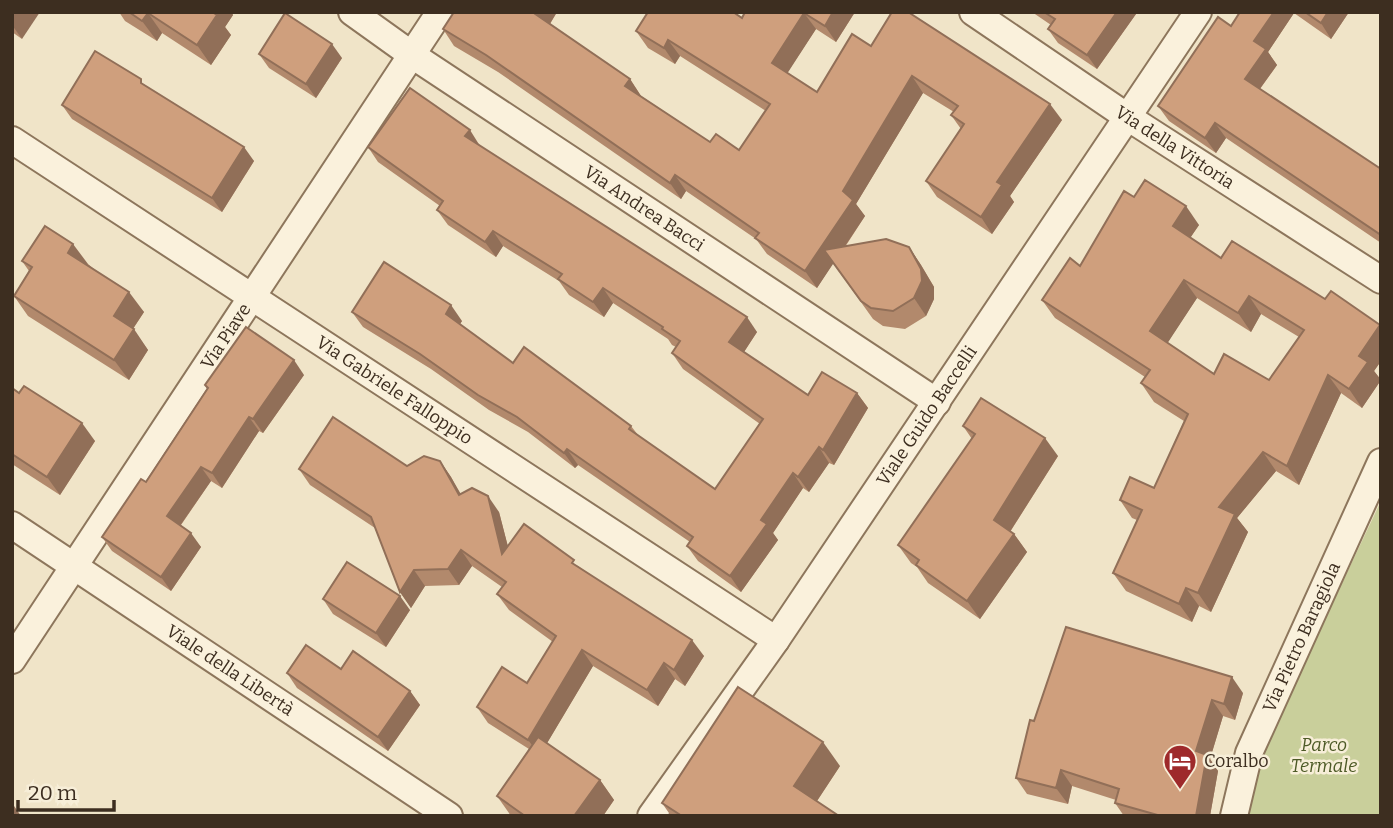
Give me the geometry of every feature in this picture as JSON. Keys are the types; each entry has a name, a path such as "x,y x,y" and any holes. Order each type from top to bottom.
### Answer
{"street":[{"name":"Via Andrea Bacci","path":"352,12 412,55 937,402"},
{"name":"Via Piave","path":"12,660 440,12"},
{"name":"Via della Vittoria","path":"973,12 1129,118 1381,280"},
{"name":"Viale Guido Baccelli","path":"651,816 776,640 1198,12"},
{"name":"Via Gabriele Falloppio","path":"12,140 252,300 776,640"},
{"name":"Via Pietro Baragiola","path":"1234,816 1249,753 1381,462"},
{"name":"Viale della Libertà","path":"12,525 449,816"}],"green space":[{"name":"Parco Termale","path":"1381,501 1381,816 1246,816 1260,756"}],"building":[{"path":"129,12 212,12 217,15 197,45 148,13 142,21"},
{"path":"454,12 535,12 630,79 625,86 710,142 716,134 739,150 770,104 668,40 664,48 636,31 648,12 733,12 742,18 745,12 833,12 825,26 804,13 772,63 817,92 852,34 871,46 892,12 908,12 1050,104 997,182 1002,185 981,217 926,181 964,124 951,115 958,106 912,76 843,191 853,200 805,271 755,238 759,233 675,175 670,183 486,55 443,29"},
{"path":"1044,12 1117,12 1087,55 1048,29 1055,19"},
{"path":"1240,12 1274,12 1254,41 1266,49 1245,79 1381,169 1381,235 1215,123 1205,138 1158,106 1218,17 1231,26"},
{"path":"1305,12 1328,12 1321,23"},
{"path":"285,13 332,44 306,84 259,54"},
{"path":"95,51 244,147 212,198 62,105"},
{"path":"410,88 470,130 465,136 747,317 729,342 808,395 822,372 857,393 823,450 819,447 798,477 793,473 761,520 767,524 730,576 687,546 693,537 567,449 564,453 517,417 478,395 420,354 352,312 384,262 451,305 446,314 513,363 524,347 631,426 629,429 715,489 763,419 672,353 680,341 662,329 663,327 603,288 593,302 558,279 562,274 493,231 485,242 437,210 443,201 368,147"},
{"path":"1145,180 1186,206 1173,226 1221,258 1232,241 1325,299 1331,291 1380,325 1359,356 1368,362 1349,389 1328,375 1287,466 1263,452 1219,507 1235,514 1198,593 1186,588 1179,604 1113,573 1142,510 1120,500 1130,477 1154,488 1188,414 1141,383 1150,370 1042,300 1070,258 1080,266 1124,191 1134,197","holes":["1184,280 1238,313 1249,296 1304,330 1269,380 1224,354 1214,374 1150,331"]},
{"path":"45,226 73,244 68,253 129,292 114,316 134,329 114,360 14,296 32,267 22,261"},
{"path":"886,239 909,247 921,269 922,281 914,298 893,311 871,308 861,301 824,250"},
{"path":"246,327 294,360 253,419 249,417 212,473 201,467 167,516 191,533 161,577 102,537 141,479 146,482 208,388 205,385"},
{"path":"24,386 82,423 47,477 12,454 12,388 19,393"},
{"path":"981,398 1045,438 994,520 1014,534 967,601 916,565 919,560 898,545 975,434 963,426"},
{"path":"333,417 407,466 424,456 440,461 459,495 472,488 488,496 502,554 524,524 574,560 572,563 692,640 674,670 664,663 647,690 582,650 528,740 477,707 502,667 527,683 556,636 497,594 506,582 461,550 448,569 414,570 400,592 371,517 299,469"},
{"path":"347,562 400,596 376,633 323,599"},
{"path":"1066,627 1232,677 1224,704 1212,700 1196,751 1207,755 1196,816 1161,816 1115,803 1119,789 1061,770 1056,788 1016,778 1030,720 1034,721"},
{"path":"306,645 341,669 353,651 410,691 378,737 287,673"},
{"path":"738,687 823,742 794,786 839,816 682,816 662,803"},
{"path":"538,737 600,780 574,816 525,816 497,796"}],"place":[{"name":"Coralbo","path":"1180,791"}]}
